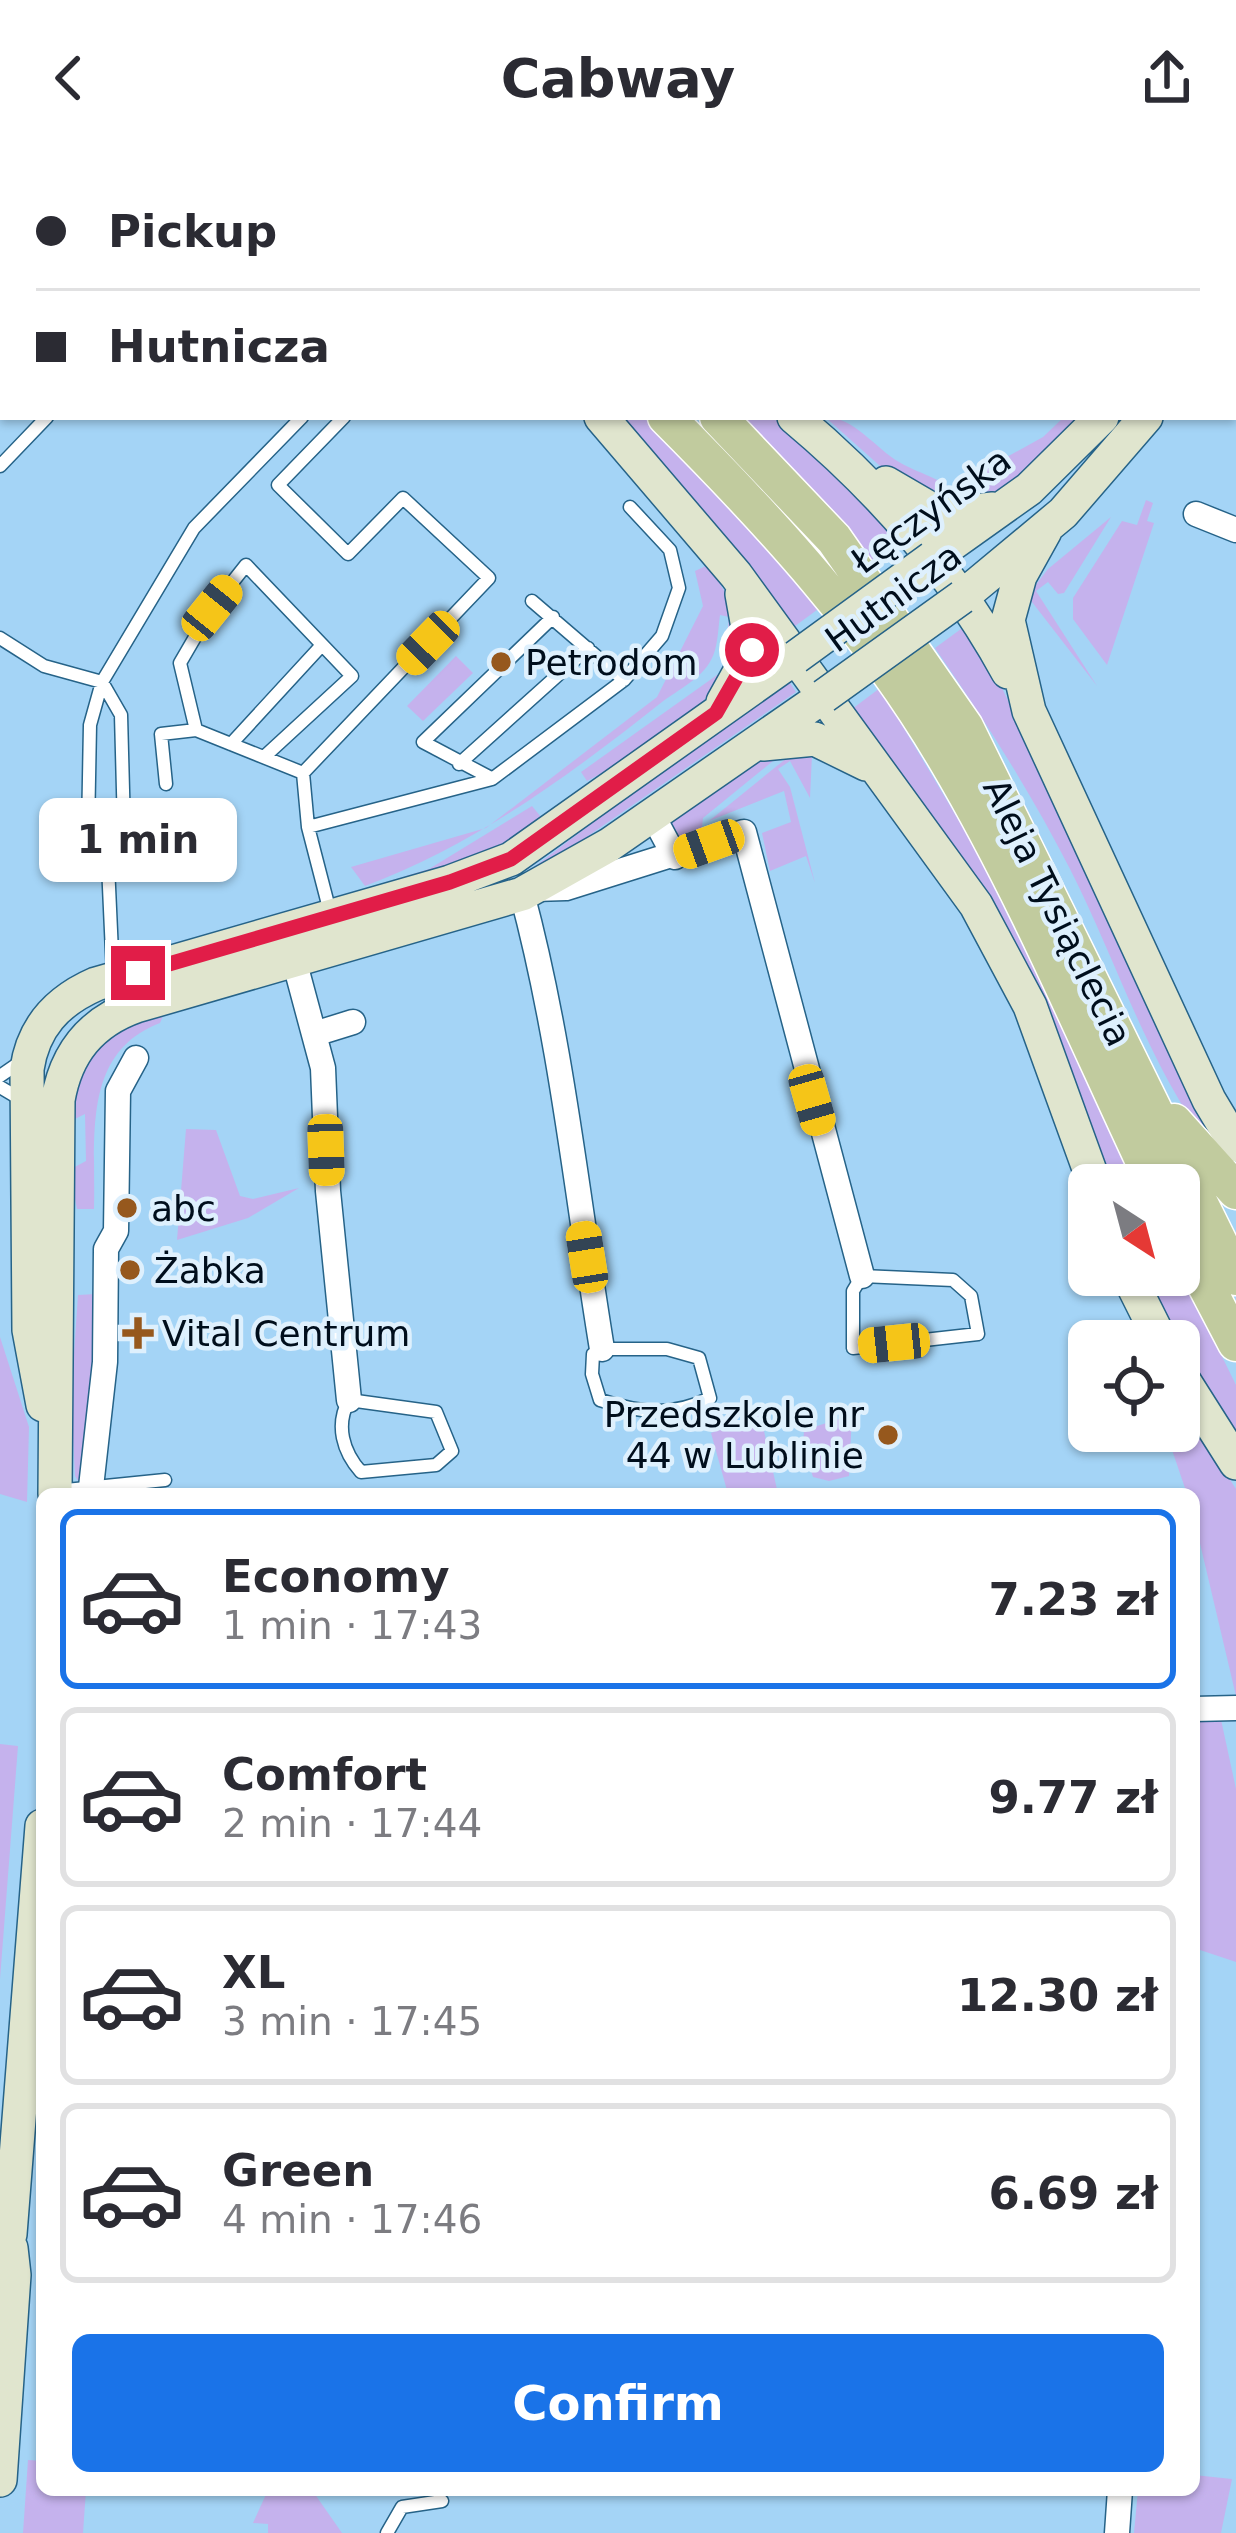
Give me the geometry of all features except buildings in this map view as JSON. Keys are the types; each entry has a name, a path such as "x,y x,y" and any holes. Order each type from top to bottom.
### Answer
{"main road":[{"path":"668,420 840,576"},
{"path":"720,420 840,576"},
{"name":"Aleja Tysiąclecia","path":"840,576 953,708 997,784 1236,1277"},
{"name":"Aleja Tysiąclecia","path":"840,576 900,688 964,791 1145,1164"},
{"path":"1143,1086 1236,1191"},
{"path":"1200,1274 1236,1343"}],"street":[{"path":"604,420 736,575 1008,957 1087,1164"},
{"path":"798,420 932,558 962,597 1029,711 1209,1100 1236,1145"},
{"name":"Łęczyńska","path":"796,656 1052,470 1099,420"},
{"path":"1029,711 1008,620 1020,576 1045,531 1091,486 1144,420"},
{"path":"822,441 928,510 958,517 1006,505"},
{"path":"1196,514 1236,530"},
{"name":"Hutnicza","path":"116,996 336,933 527,891 653,816 962,597 1045,531"},
{"path":"716,713 752,650 751,622 736,575"},
{"name":"Hutnicza","path":"116,996 295,960 336,933 511,859 796,656"},
{"path":"752,747 781,739 815,739 882,776"},
{"path":"653,816 675,857"},
{"path":"602,1349 564,1119 557,1035 527,891 566,888 744,832 862,1276"},
{"path":"295,960 323,1068 328,1191 349,1400"},
{"path":"53,1454 29,1330 12,1094 45,1019 62,1004 116,996"},
{"path":"55,1488 58,1100 75,1049 116,996"},
{"path":"324,1031 352,1022"},
{"path":"91,1487 105,1362 106,1250 116,1231 118,1091 136,1058"},
{"path":"1200,1406 1236,1463"},
{"path":"1200,1708 1233,1706"},
{"path":"0,2273 10,2234 36,1902"},
{"path":"0,2480 14,2275 10,2234"},
{"path":"1117,2533 1120,2496"}],"lane":[{"path":"0,466 44,420"},
{"path":"107,843 88,831 90,725 103,682 194,528 299,420"},
{"path":"336,933 308,827 303,773 489,578 403,498 347,554 278,485 341,420"},
{"path":"308,827 492,778 624,680 662,636 680,588 670,550 630,507"},
{"path":"196,730 180,663 212,608 246,565 352,676 263,757"},
{"path":"532,601 624,680"},
{"path":"492,778 423,742 553,617"},
{"path":"0,638 44,666 103,682 121,715 124,829 107,843"},
{"path":"231,744 322,645"},
{"path":"459,764 588,648"},
{"path":"166,784 161,734 196,730 303,773"},
{"path":"107,843 116,996"},
{"path":"0,1076 30,1048"},
{"path":"862,1276 953,1280 971,1296 977,1334 853,1348 853,1291 862,1276"},
{"path":"602,1349 667,1349 699,1358 710,1398 690,1408 644,1414 600,1400 592,1375 593,1354 602,1349"},
{"path":"349,1400 436,1412 452,1451 436,1465 361,1472 345,1455 341,1413 349,1400"},
{"path":"85,1488 166,1480"},
{"path":"387,2533 402,2507 442,2501"}],"shaded area":[{"path":"621,420 648,420 744,516 821,607 791,629"},
{"path":"744,420 776,420 906,545 875,567 801,477"},
{"path":"828,420 855,428 890,456 943,483 965,502 978,492 967,479 1043,437 1061,420 1078,420 1004,491 975,507 907,490"},
{"path":"1146,500 1153,503 1147,521 1154,523 1107,665 1073,619 1073,598 1122,521 1137,525"},
{"path":"1111,517 1064,593 1058,594 1048,582 1036,591 1097,686 1032,602 1031,591 1048,569"},
{"path":"708,565 735,608 744,638 715,687 659,739 587,781 581,772 724,670 729,617 720,615 713,655 696,678 491,824 657,697 703,606 695,571"},
{"path":"965,626 1003,690 1114,928 1236,1160 1236,1177 1208,1144 1162,1069 1055,840 935,648"},
{"path":"456,656 473,673 423,721 407,706"},
{"path":"786,677 796,692 575,845 530,870"},
{"path":"880,688 974,846 1129,1164 1100,1164 1052,1030 852,709"},
{"path":"789,748 703,818 701,838 675,837 672,821 766,752"},
{"path":"793,753 812,755 810,798 790,761 778,769 790,787 815,883 806,856 770,871 762,833 791,822 784,791 709,821"},
{"path":"532,806 541,817 507,845 377,893 368,888 429,869"},
{"path":"484,829 365,886 351,867"},
{"path":"166,1009 160,1023 135,1037 117,1055 105,1077 95,1127 94,1209 77,1209 69,1170 86,1161 85,1114 69,1122 80,1075 108,1038"},
{"path":"186,1129 216,1130 240,1196 253,1199 299,1188 248,1218 177,1240"},
{"path":"96,1294 98,1352 80,1484 75,1476 71,1397 78,1295"},
{"path":"1151,1296 1192,1296 1236,1385 1236,1442 1200,1385 1200,1320 1163,1320"},
{"path":"0,1337 29,1427 27,1502 0,1494"},
{"path":"760,1413 777,1488 726,1488 711,1433"},
{"path":"852,1415 849,1476 829,1481 813,1477 803,1446 804,1430"},
{"path":"1200,1433 1236,1489 1236,1696 1200,1543 1200,1488 1185,1488 1173,1452 1200,1452"},
{"path":"1220,1715 1236,1789 1236,1962 1200,1950 1200,1717"},
{"path":"0,1744 18,1746 0,1979"},
{"path":"28,2460 36,2461 36,2496 86,2496 83,2533 23,2533"},
{"path":"1200,2476 1232,2479 1221,2533 1134,2533 1137,2496 1200,2496"},
{"path":"265,2496 316,2496 342,2533 268,2533 268,2524 253,2523"}],"place":[{"name":"Petrodom","path":"501,662"},
{"name":"abc","path":"127,1208"},
{"name":"Żabka","path":"130,1270"},
{"name":"Vital Centrum","path":"138,1333"},
{"name":"Przedszkole nr 44 w Lublinie","path":"888,1435"}],"route":[{"path":"138,973 450,882 511,859 716,713 752,650"}]}
